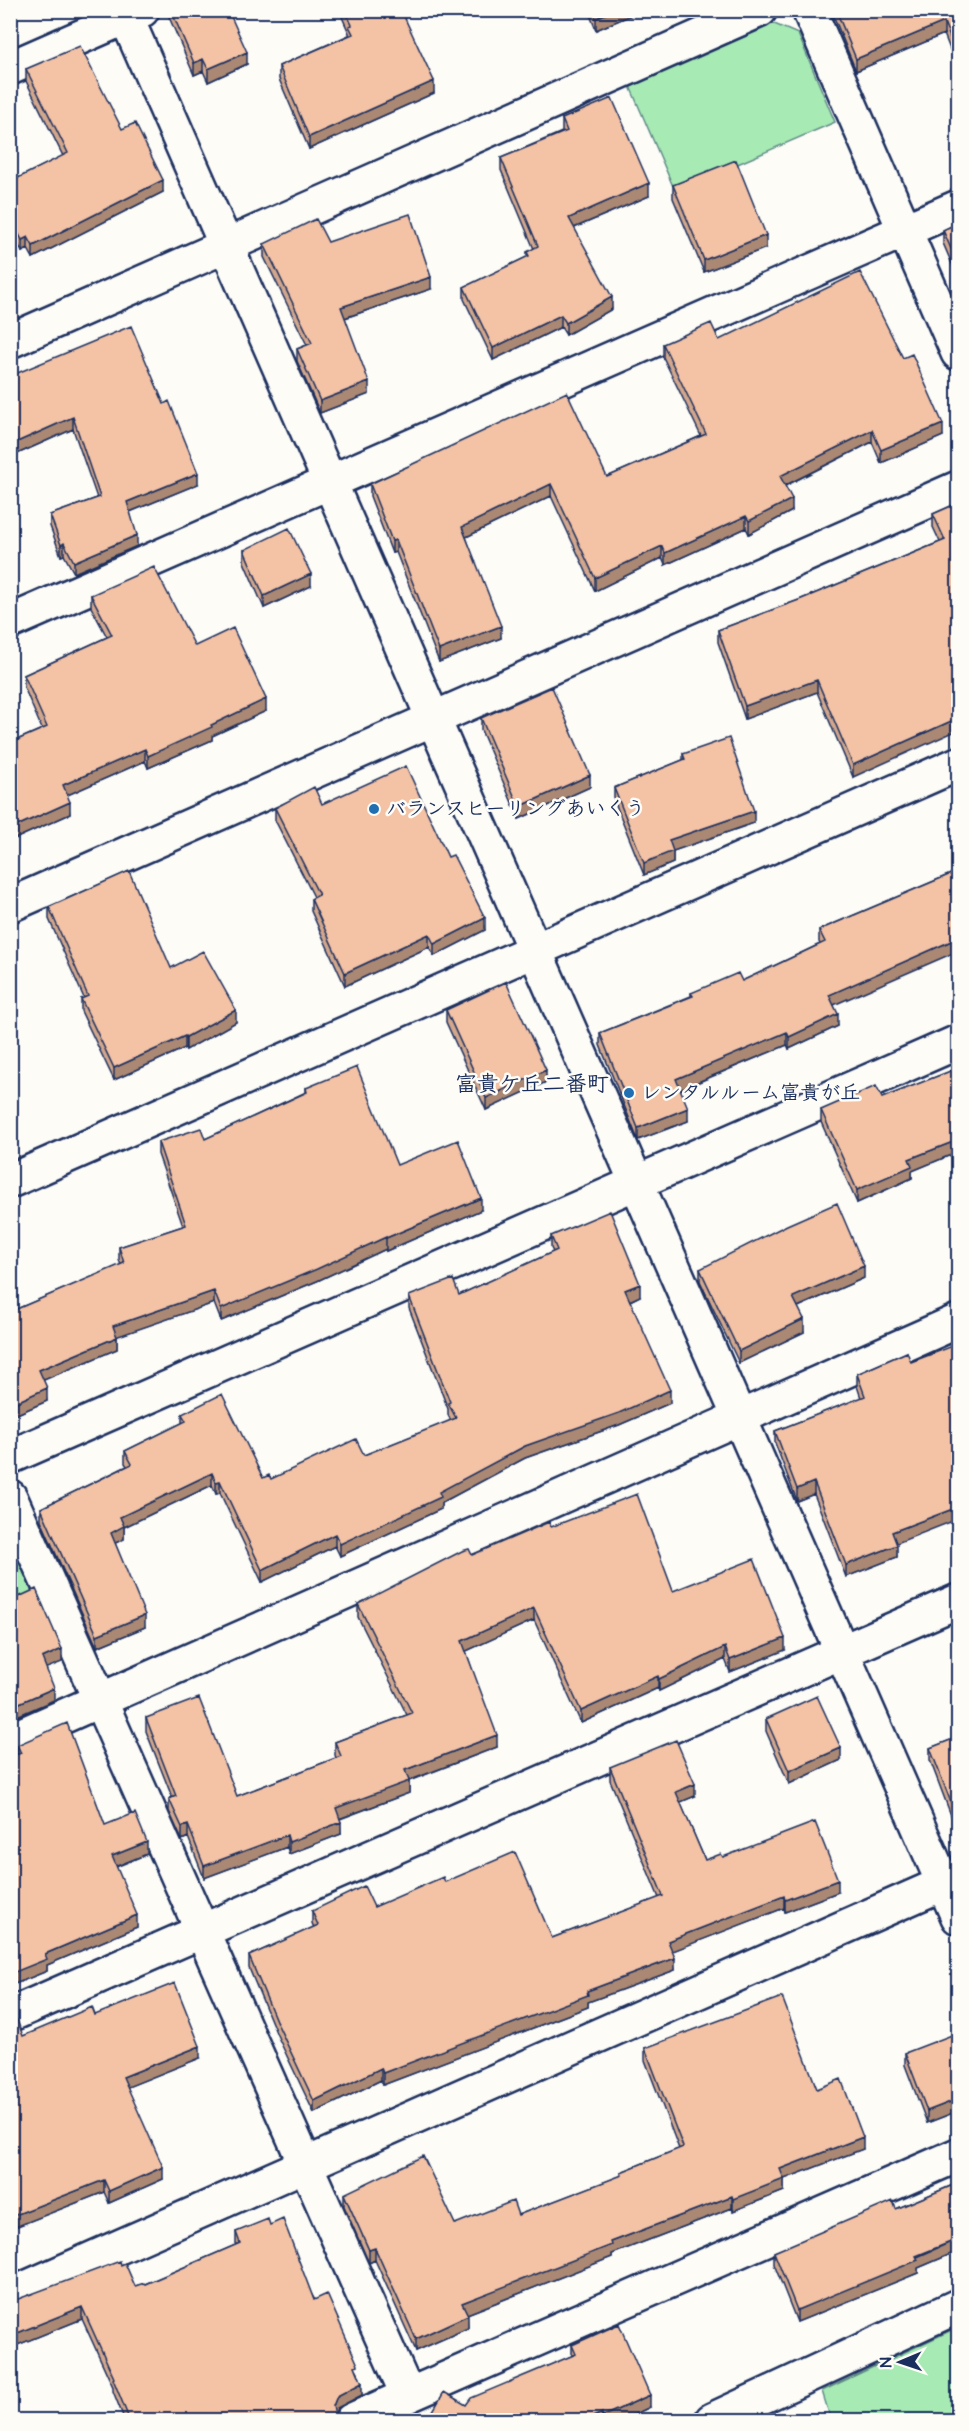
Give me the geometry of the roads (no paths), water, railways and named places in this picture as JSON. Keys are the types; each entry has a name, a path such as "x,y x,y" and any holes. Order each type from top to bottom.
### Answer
{"street":[{"path":"10,341 760,10"},
{"path":"809,10 958,353"},
{"path":"10,68 130,13 227,245 635,1183 844,1651 951,1880 958,1917"},
{"path":"10,622 958,207"},
{"path":"10,905 958,488"},
{"path":"10,1181 958,764"},
{"path":"10,1456 958,1042"},
{"path":"10,1740 958,1321"},
{"path":"10,1497 408,2396"},
{"path":"10,2015 958,1601"},
{"path":"10,2295 951,1880"},
{"path":"352,2421 958,2155"},
{"path":"712,2421 958,2306"}],"place":[{"name":"バランスヒーリングあいくう","path":"374,809"},
{"name":"レンタルルーム富貴が丘","path":"629,1093"}],"district":[{"name":"富貴ケ丘二番町","path":"532,1084"}]}
